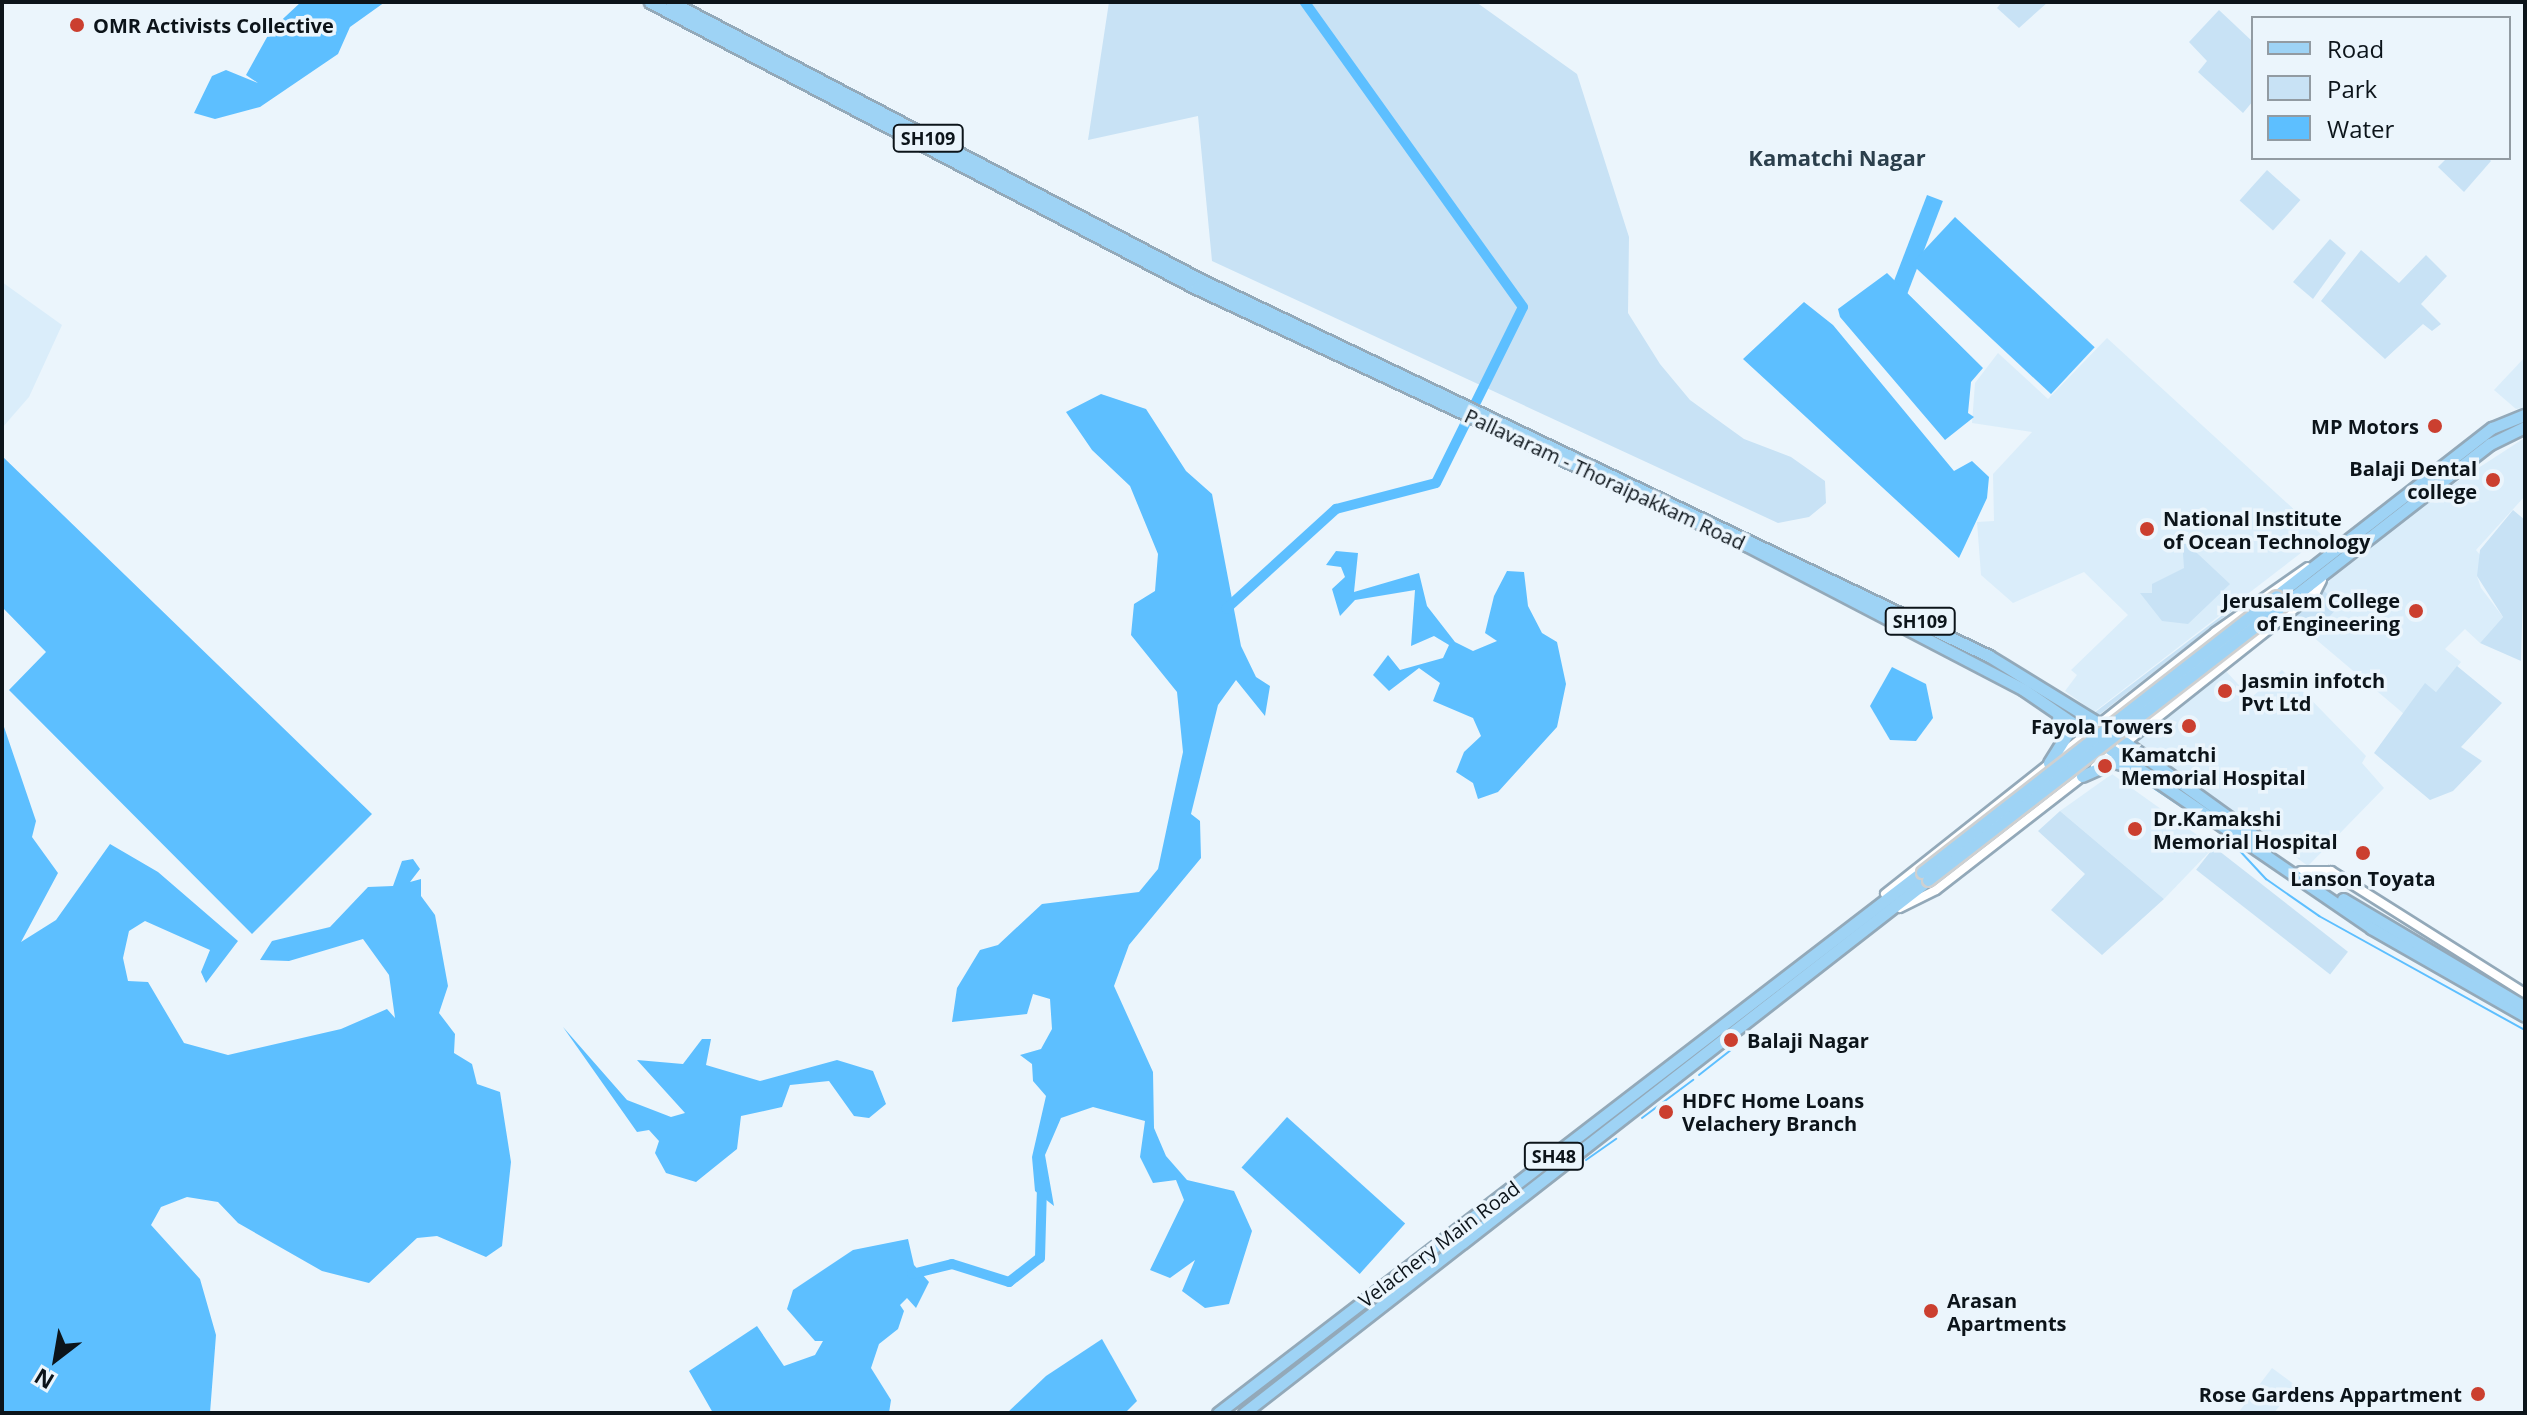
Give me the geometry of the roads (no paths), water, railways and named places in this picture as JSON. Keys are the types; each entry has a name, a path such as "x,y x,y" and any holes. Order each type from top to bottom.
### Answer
{"main road":[{"name":"Pallavaram - Thoraipakkam Road","path":"650,2 1203,286 1994,659 2025,689"},
{"name":"Pallavaram - Thoraipakkam Road","path":"671,2 816,85"},
{"name":"SH48","path":"2280,601 2308,567 2451,458 2501,422 2525,415"},
{"name":"SH48","path":"1885,894 1925,876 2280,601 2322,580 2490,444 2525,427"},
{"path":"2451,458 2460,469"},
{"name":"Pallavaram - Thoraipakkam Road","path":"1845,588 2040,698 2371,928 2525,1016"},
{"name":"Pallavaram - Thoraipakkam Road","path":"2040,698 2098,723 2301,871 2525,1007"},
{"path":"2040,698 2066,723 2062,745 2049,763"},
{"path":"2082,776 2117,761 2178,792"},
{"name":"SH48","path":"1900,908 1925,876"},
{"name":"Velachery Main Road","path":"1218,1413 1885,894"},
{"name":"Velachery Main Road","path":"1244,1413 1814,971 1900,908"},
{"path":"1804,958 1814,971"},
{"path":"1258,1382 1267,1395"}],"street":[{"path":"1885,894 2087,731 2292,572 2308,567"},
{"path":"1900,908 1936,890 2126,743 2316,592 2322,580"},
{"path":"2301,871 2331,871 2525,993"}],"water":[{"path":"301,2 385,2 350,27 338,54 260,107 215,119 194,113 212,76 226,70 258,83 246,75 271,30"},
{"path":"1927,195 1943,201 1889,341 1873,335"},
{"path":"1955,217 2095,347 2051,394 1911,264"},
{"path":"1887,273 1983,368 1971,382 1968,413 1974,417 1945,440 1840,317 1838,309"},
{"path":"1804,302 1833,325 1954,471 1972,461 1989,477 1987,498 1959,558 1743,359"},
{"path":"1101,394 1146,409 1186,471 1212,494 1241,646 1256,677 1270,686 1265,716 1236,680 1218,705 1191,814 1200,821 1201,858 1129,945 1114,986 1153,1072 1154,1128 1166,1156 1187,1180 1234,1191 1252,1231 1229,1304 1205,1308 1182,1291 1195,1260 1170,1278 1150,1270 1184,1200 1176,1180 1153,1183 1140,1157 1145,1121 1093,1107 1061,1118 1045,1155 1054,1206 1035,1191 1032,1157 1046,1096 1033,1081 1032,1064 1020,1055 1041,1049 1052,1029 1050,999 1033,994 1027,1014 952,1022 957,988 980,950 998,945 1042,904 1139,892 1158,869 1183,752 1177,692 1131,635 1134,604 1155,591 1158,554 1130,486 1092,450 1066,412"},
{"path":"2,456 372,814 252,934 9,690 46,652 2,607"},
{"path":"1336,551 1358,553 1354,592 1419,573 1427,606 1455,642 1473,651 1497,641 1485,633 1494,596 1507,571 1524,572 1528,606 1542,633 1557,642 1566,684 1557,727 1498,792 1478,799 1473,783 1456,772 1464,752 1481,736 1473,718 1433,701 1440,683 1419,668 1389,691 1373,675 1388,655 1400,670 1443,658 1449,645 1434,636 1411,646 1415,590 1355,600 1340,616 1332,589 1345,577 1341,567 1326,565"},
{"path":"1892,667 1926,684 1933,718 1916,741 1890,740 1870,706"},
{"path":"2,721 36,821 32,837 58,873 21,942 56,920 110,844 158,872 238,941 206,983 201,972 210,950 145,921 129,931 123,958 128,981 148,982 184,1043 228,1055 341,1029 387,1009 395,1018 389,975 363,939 289,961 260,960 272,941 330,927 368,887 393,886 402,861 413,859 420,869 410,882 421,879 421,896 435,915 448,986 439,1013 455,1034 454,1053 472,1064 477,1084 500,1092 511,1162 502,1246 486,1257 437,1236 417,1238 369,1283 322,1271 238,1223 218,1202 187,1197 161,1207 151,1225 200,1279 216,1335 210,1413 2,1413"},
{"path":"563,1027 627,1100 671,1117 685,1113 637,1060 683,1064 702,1039 711,1039 706,1065 760,1081 837,1060 873,1071 886,1104 869,1118 854,1116 829,1081 790,1085 782,1107 741,1116 737,1149 696,1182 666,1173 655,1153 659,1141 649,1130 637,1132"},
{"path":"1287,1117 1405,1223 1360,1274 1241,1168"},
{"path":"908,1239 914,1265 929,1282 916,1308 907,1298 900,1305 904,1311 898,1329 879,1344 871,1368 891,1400 889,1413 713,1413 689,1371 757,1326 784,1366 815,1355 823,1341 815,1341 787,1309 793,1290 853,1250"},
{"path":"1102,1339 1137,1401 1125,1413 1007,1413 1046,1376"}],"waterway":[{"path":"1226,609 1336,509 1436,483 1523,307 1305,2"},
{"path":"2125,769 2226,836 2266,879 2319,916 2523,1029"},
{"path":"1699,1075 1736,1046"},
{"path":"1642,1118 1693,1080"},
{"path":"1586,1160 1616,1139"},
{"path":"912,1274 952,1264 1009,1282 1040,1258 1042,1186"}],"place":[{"name":"OMR Activists Collective","path":"77,25"},
{"name":"MP Motors","path":"2435,426"},
{"name":"Balaji Dental college","path":"2493,480"},
{"name":"National Institute of Ocean Technology","path":"2147,529"},
{"name":"Jerusalem College of Engineering","path":"2416,611"},
{"name":"Jasmin infotch Pvt Ltd","path":"2225,691"},
{"name":"Fayola Towers","path":"2189,726"},
{"name":"Kamatchi Memorial Hospital","path":"2105,766"},
{"name":"Dr.Kamakshi Memorial Hospital","path":"2135,829"},
{"name":"Lanson Toyata","path":"2363,853"},
{"name":"Balaji Nagar","path":"1731,1040"},
{"name":"HDFC Home Loans Velachery Branch","path":"1666,1112"},
{"name":"Arasan Apartments","path":"1931,1311"},
{"name":"Rose Gardens Appartment","path":"2478,1394"}],"district":[{"name":"Kamatchi Nagar","path":"1837,158"}]}
